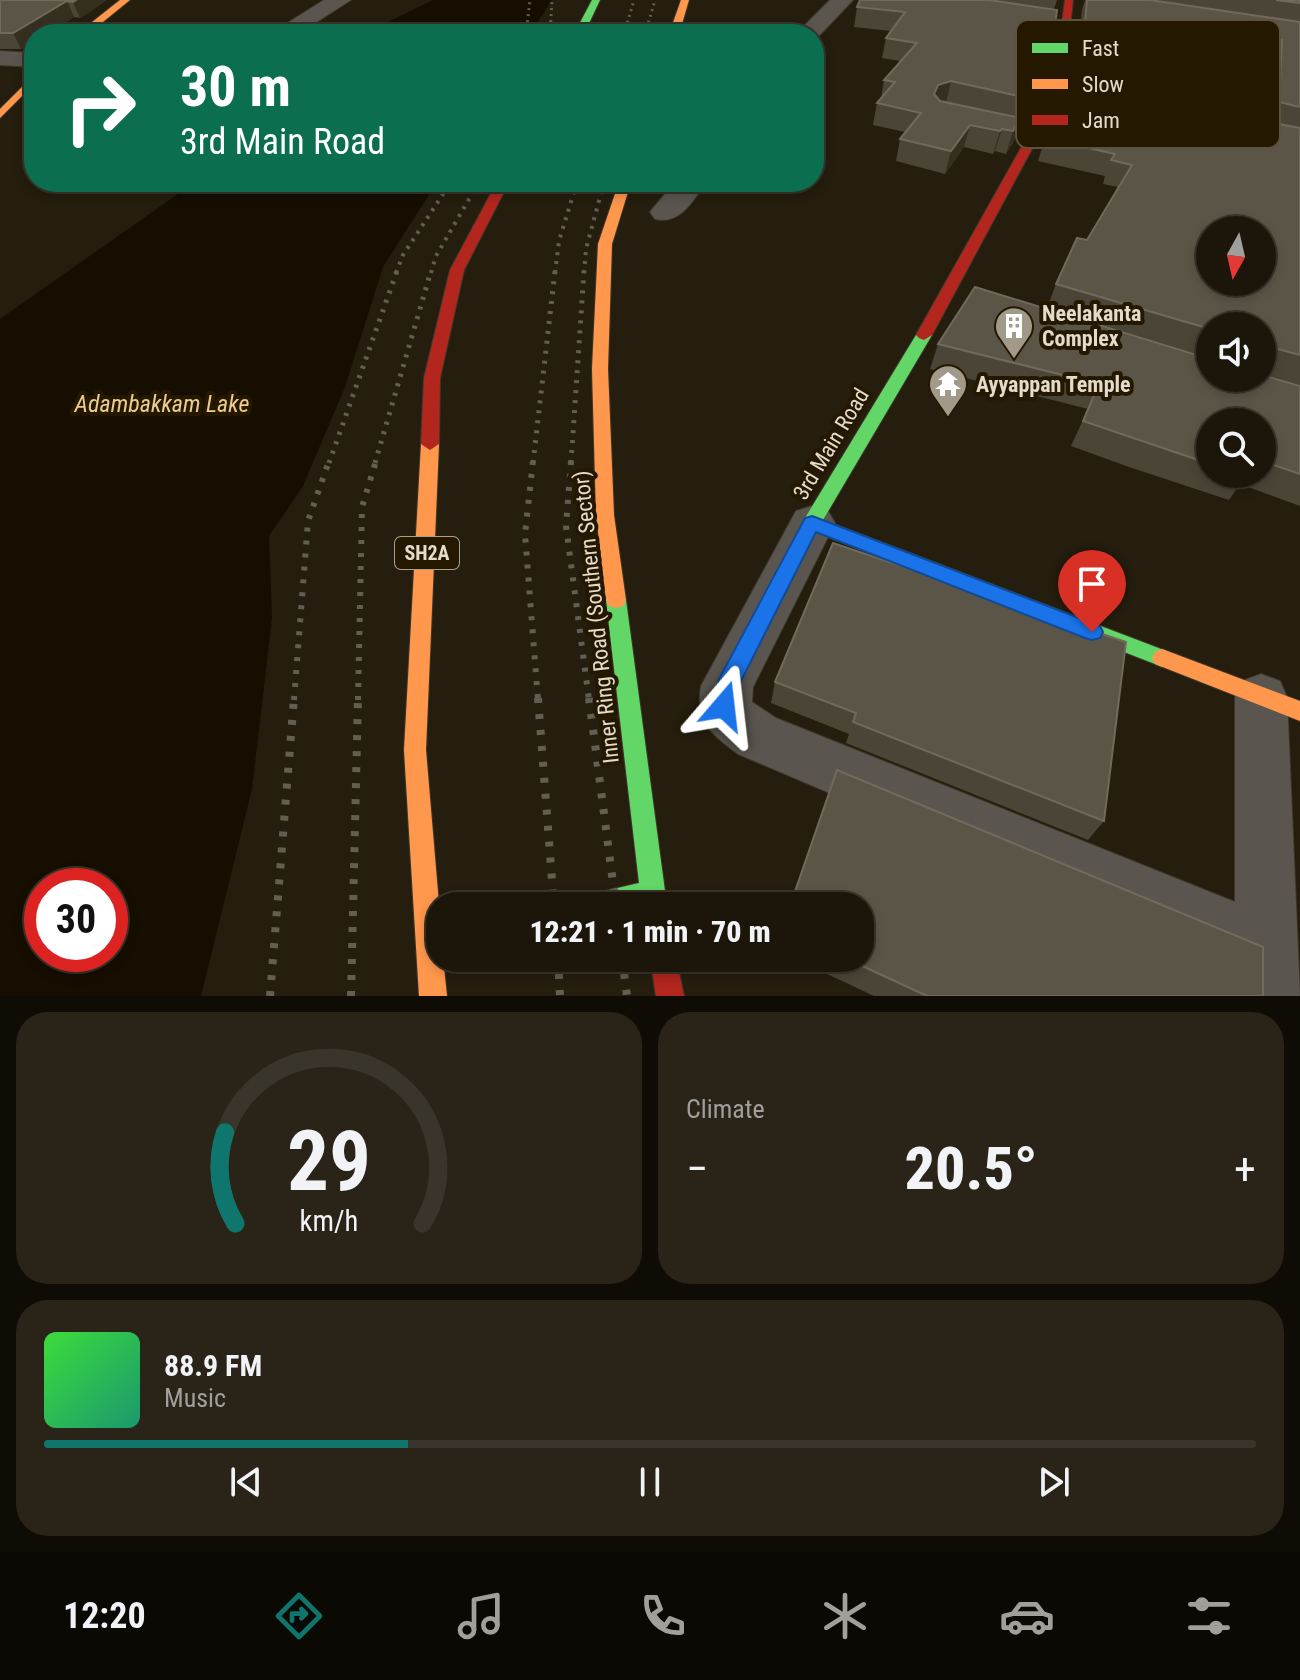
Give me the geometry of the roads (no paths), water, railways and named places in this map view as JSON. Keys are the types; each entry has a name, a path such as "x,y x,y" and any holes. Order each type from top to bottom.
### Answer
{"main road":[{"path":"95,24 126,0"},
{"path":"584,24 596,0"},
{"path":"677,24 685,0"},
{"path":"0,115 24,89"},
{"name":"3rd Main Road","path":"1028,148 964,296 812,523 1280,704"},
{"name":"SH2A","path":"430,892 415,750 426,567 432,378 457,270 498,192"},
{"name":"Inner Ring Road (Southern Sector)","path":"622,192 605,244 600,369 604,501 651,892"},
{"name":"SH2A","path":"433,996 434,972"},
{"path":"666,972 670,996"}],"street":[{"path":"299,24 340,0"},
{"path":"818,24 842,0"},
{"path":"0,58 24,59"},
{"path":"1004,127 1016,130"},
{"path":"666,212 683,192"},
{"path":"812,523 727,686 724,706 733,719 757,736 1268,972 1280,704"}],"water":[{"path":"433,0 552,0 536,24 384,24"},
{"name":"Adambakkam Lake","path":"181,192 431,192 383,267 345,387 303,486 269,536 272,618 252,789 201,996 0,996 0,319"}],"railway":[{"path":"527,24 530,0"},
{"path":"551,24 552,0"},
{"path":"627,24 634,0"},
{"path":"648,24 655,0"},
{"path":"396,273 403,255 444,192"},
{"path":"431,273 436,256 473,192"},
{"path":"555,273 559,241 574,192"},
{"path":"584,273 586,249 601,192"},
{"path":"329,463 397,271"},
{"path":"375,463 431,271"},
{"path":"533,463 555,271"},
{"path":"571,463 584,271"},
{"path":"294,700 308,521 329,461"},
{"path":"358,700 362,507 376,461"},
{"path":"533,461 525,534 538,700"},
{"path":"571,461 566,526 589,700"},
{"path":"270,996 294,698"},
{"path":"351,996 358,698"},
{"path":"538,698 553,892"},
{"path":"589,698 614,892"},
{"path":"559,972 560,996"},
{"path":"624,972 627,996"}],"place":[{"name":"Neelakanta Complex","path":"1014,360"},
{"name":"Ayyappan Temple","path":"948,418"}]}
